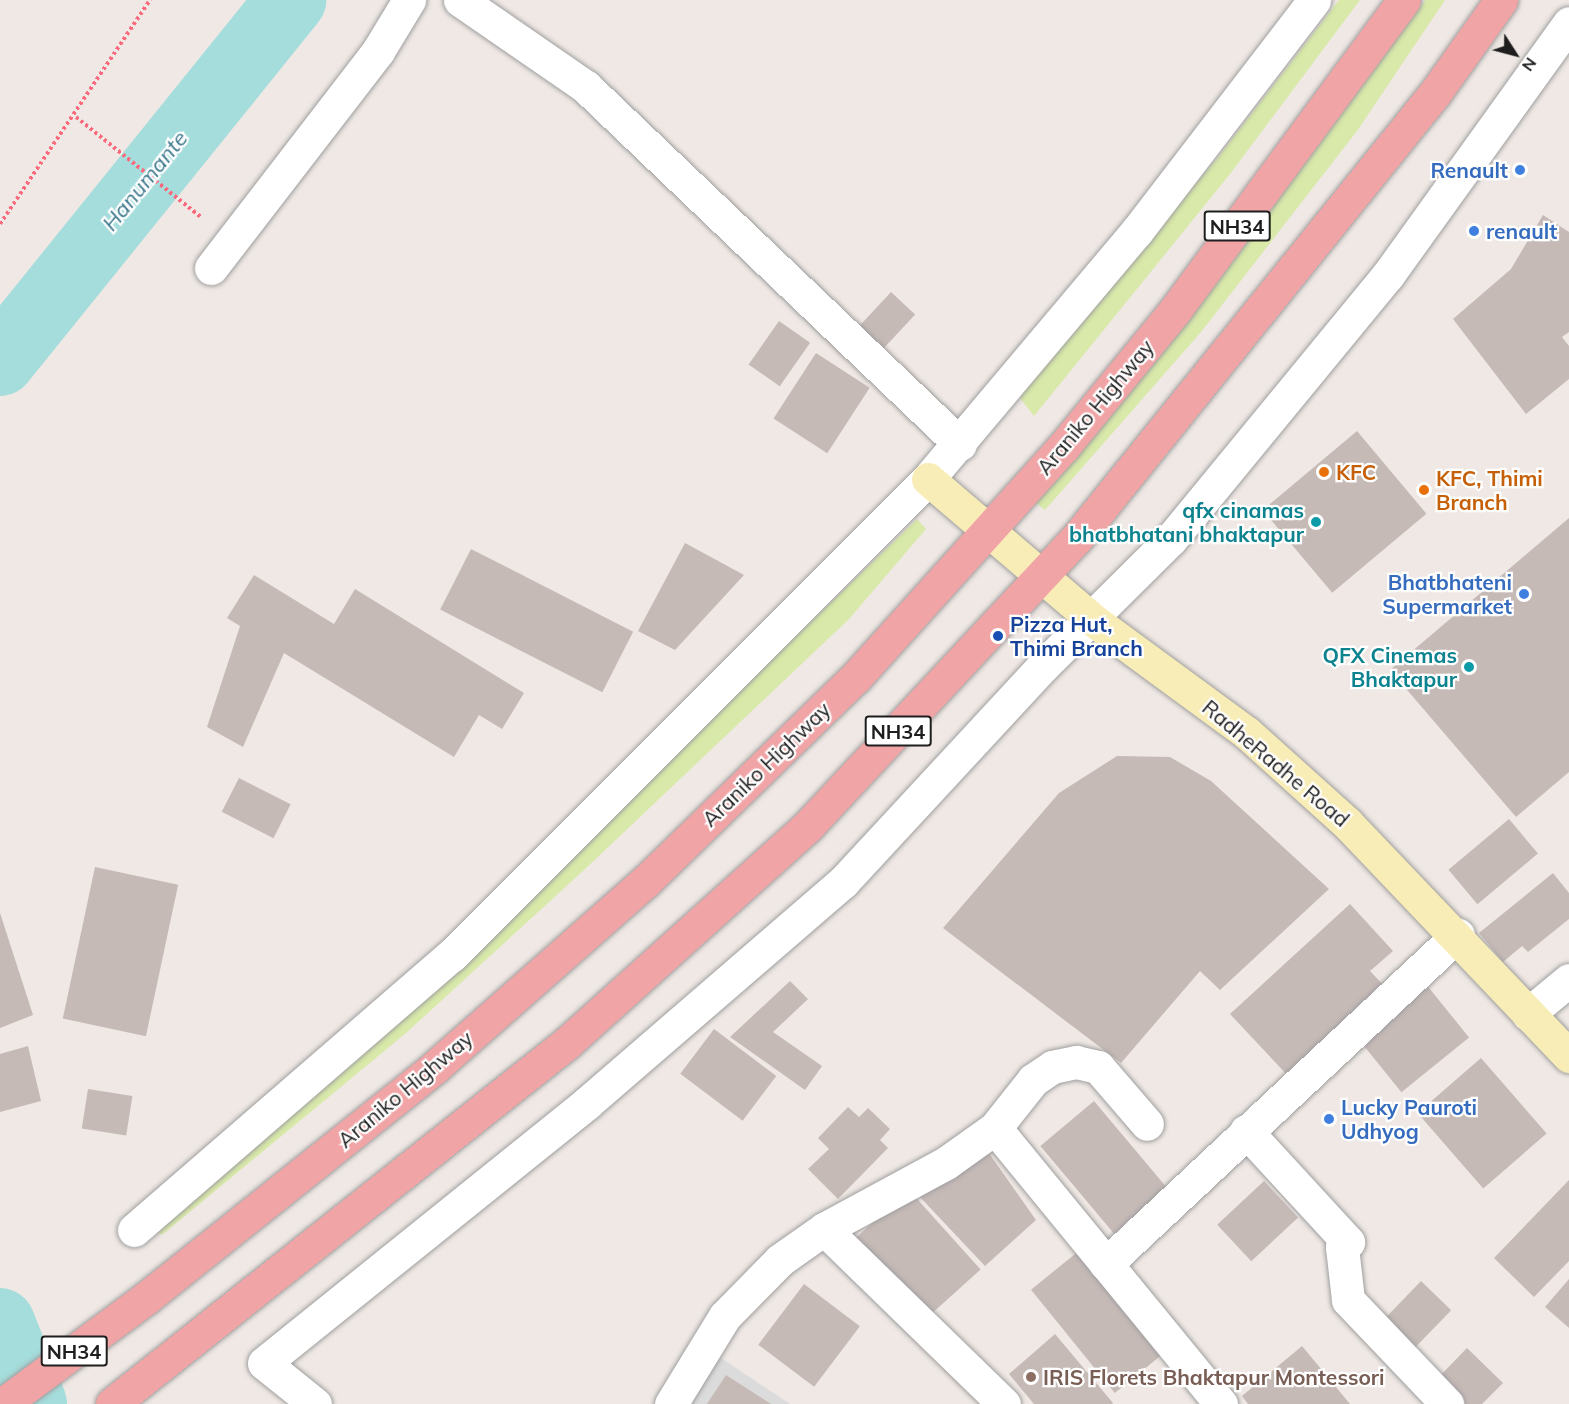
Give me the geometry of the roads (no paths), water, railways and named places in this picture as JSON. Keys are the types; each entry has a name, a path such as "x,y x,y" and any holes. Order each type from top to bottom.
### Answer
{"highway":[{"name":"Araniko Highway","path":"3,1404 146,1298 435,1067 645,882 855,677 989,530 1176,309 1404,0"},
{"name":"NH34","path":"112,1404 182,1352 576,1036 808,826 1043,577 1435,93 1501,0"}],"main road":[{"name":"RadheRadhe Road","path":"928,478 1093,620 1247,733 1347,822 1458,934 1528,1014 1569,1056"}],"street":[{"path":"211,268 351,87 409,0"},
{"path":"460,0 586,87 960,444"},
{"path":"134,1230 452,955 928,478 960,444 1144,222 1314,0"},
{"path":"315,1404 264,1364 783,936 843,882 1042,667 1093,620 1171,539 1388,275 1569,23"},
{"path":"1106,1264 1458,934"},
{"path":"1528,1014 1569,980"},
{"path":"671,1404 725,1316 780,1260 824,1229 946,1163 995,1128 1033,1080 1052,1067 1076,1062 1098,1066 1147,1124"},
{"path":"995,1128 1221,1404"},
{"path":"1246,1131 1348,1242 1342,1247 1348,1299 1447,1404"},
{"path":"824,1229 1004,1404"}],"waterway":[{"name":"Hanumante","path":"0,361 291,0"},
{"name":"Hanumante","path":"0,1323 32,1404"}],"place":[{"name":"Renault","path":"1520,170"},
{"name":"renault","path":"1474,231"},
{"name":"KFC","path":"1324,472"},
{"name":"KFC, Thimi Branch","path":"1424,490"},
{"name":"qfx cinamas bhatbhatani bhaktapur","path":"1316,522"},
{"name":"Bhatbhateni Supermarket","path":"1524,594"},
{"name":"Pizza Hut, Thimi Branch","path":"998,636"},
{"name":"QFX Cinemas Bhaktapur","path":"1469,667"},
{"name":"Lucky Pauroti Udhyog","path":"1329,1119"},
{"name":"IRIS Florets Bhaktapur Montessori","path":"1031,1377"}]}
